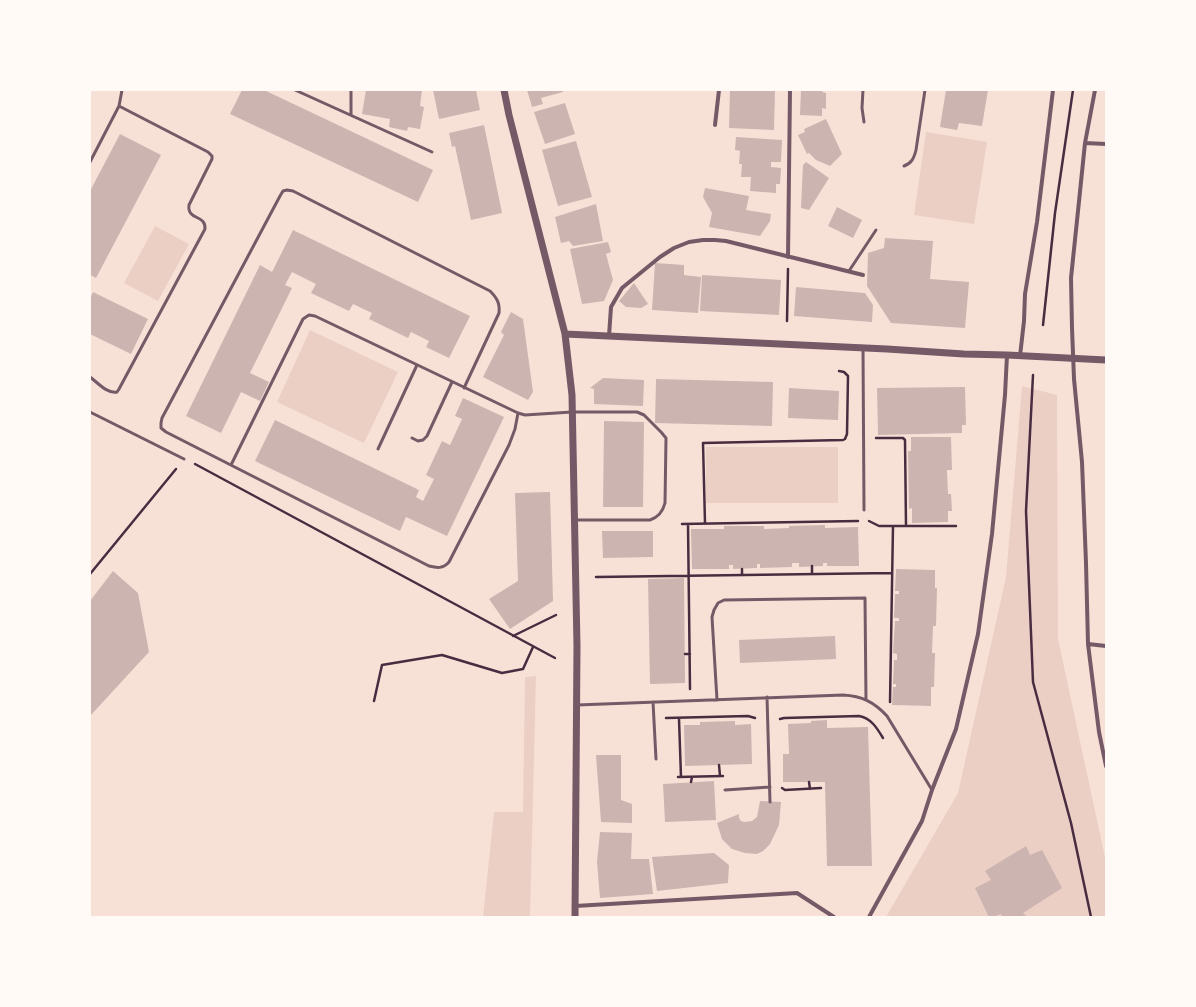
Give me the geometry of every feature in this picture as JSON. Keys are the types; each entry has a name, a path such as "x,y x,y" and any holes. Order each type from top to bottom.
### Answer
{"street":[{"path":"504,90 509,115 565,334 572,395 577,646 575,917"},
{"path":"715,125 719,90"},
{"path":"788,257 790,90"},
{"path":"1020,356 1024,321 1024,294 1037,222 1053,90"},
{"path":"1095,90 1085,143 1071,278 1074,379 1082,462 1088,644 1099,732 1106,766"},
{"path":"1085,143 1106,144"},
{"path":"609,336 611,307 622,288 660,257 674,248 689,242 703,240 726,241 863,275"},
{"path":"565,334 1106,360"},
{"path":"869,917 922,821 932,790 956,729 978,634 992,534 1005,395 1007,355"},
{"path":"1088,644 1106,646"},
{"path":"575,906 797,893 834,917"}],"lane":[{"path":"90,162 119,106 122,90"},
{"path":"295,90 432,152"},
{"path":"351,90 351,115"},
{"path":"863,90 862,108 864,122"},
{"path":"904,166 909,164 914,158 925,90"},
{"path":"90,376 113,393 119,389 205,230 203,221 192,215 189,205 212,160 212,156 208,152 119,106"},
{"path":"464,388 499,313 499,304 497,299 490,291 293,191 287,190 283,191 280,196 162,418 161,423 162,428 166,432 429,566 441,568 446,566 449,562 509,445 515,429 518,413"},
{"path":"849,271 876,230"},
{"path":"231,465 303,319 309,315 315,316 518,413 525,415 572,412 637,412 644,415 666,438 664,509 660,514 650,520 574,520"},
{"path":"863,348 864,510"},
{"path":"378,449 417,365"},
{"path":"412,438 418,441 427,436 452,382"},
{"path":"90,412 184,459"},
{"path":"717,700 712,618 718,603 724,600 865,598 866,700"},
{"path":"577,705 843,695 855,696 866,700 879,708 887,716 932,790"},
{"path":"767,698 770,802"},
{"path":"653,702 656,759"},
{"path":"724,790 770,787"}],"path":[{"path":"1043,325 1055,213 1073,90"},
{"path":"787,321 788,257"},
{"path":"705,523 703,443 845,439 847,434 848,376 844,372 839,371"},
{"path":"1033,375 1026,511 1033,682 1071,823 1091,917"},
{"path":"872,436 875,438 902,438 905,440 907,479 906,526"},
{"path":"90,574 184,459 555,658"},
{"path":"682,524 870,521 879,526 956,526"},
{"path":"688,524 690,654 689,691"},
{"path":"890,703 892,672 892,573 894,526"},
{"path":"812,566 812,574"},
{"path":"742,568 742,575"},
{"path":"596,577 892,573"},
{"path":"513,636 556,615"},
{"path":"374,701 382,665 442,655 502,673 523,669 533,647"},
{"path":"685,654 690,654"},
{"path":"654,718 748,716 756,719 758,722"},
{"path":"778,722 779,719 784,718 864,716 872,722 885,740"},
{"path":"679,718 680,777 727,776"},
{"path":"719,765 720,776"},
{"path":"691,782 692,777"},
{"path":"809,782 810,789"},
{"path":"780,787 785,790 821,788"}],"shaded area":[{"path":"926,132 987,142 974,224 914,215"},
{"path":"155,226 189,244 158,301 124,283"},
{"path":"310,330 398,372 364,443 277,402"},
{"path":"1022,386 1057,395 1058,639 1106,862 1106,917 886,917 958,793 1006,577"},
{"path":"706,447 838,447 838,503 706,503"},
{"path":"536,676 530,917 483,917 494,812 523,812 525,677"}],"building":[{"path":"242,90 264,90 433,170 418,202 230,114"},
{"path":"366,90 422,90 420,106 424,107 420,129 408,127 407,131 389,127 390,119 362,114"},
{"path":"433,90 476,90 480,110 439,119"},
{"path":"527,90 563,90 563,92 541,98 543,104 532,107"},
{"path":"730,90 775,90 774,130 729,128"},
{"path":"801,90 823,90 822,92 826,93 826,109 822,108 822,116 800,115"},
{"path":"946,90 988,90 982,126 959,123 957,130 940,127"},
{"path":"565,103 575,134 545,144 534,112"},
{"path":"826,119 842,154 830,166 816,160 809,153 807,154 798,135 805,132 804,129"},
{"path":"484,125 502,213 471,220 455,146 452,147 449,133"},
{"path":"120,134 161,155 96,278 90,275 90,191"},
{"path":"736,137 782,140 781,162 771,162 771,167 781,168 780,184 776,184 776,193 750,191 751,177 741,177 742,164 739,164 740,151 735,150"},
{"path":"576,141 592,197 558,206 542,150"},
{"path":"806,162 829,178 809,210 801,208 803,165"},
{"path":"705,188 749,196 746,210 771,214 770,221 760,236 709,227 712,213 703,197"},
{"path":"596,204 603,241 573,246 569,241 561,243 555,217"},
{"path":"837,207 862,220 853,238 828,226"},
{"path":"293,230 470,316 449,358 426,347 429,341 411,332 408,338 369,319 372,313 353,304 349,311 311,293 316,284 292,272 285,285 292,288 250,373 269,382 260,401 241,392 221,433 186,416 260,265 272,272"},
{"path":"885,238 933,241 930,279 969,282 965,328 891,323 867,286 868,253 884,248"},
{"path":"608,242 611,252 606,254 613,280 604,301 582,304 570,249"},
{"path":"655,263 684,265 684,275 701,277 698,313 652,310"},
{"path":"702,275 781,280 779,315 700,311"},
{"path":"634,283 648,304 641,308 626,307 619,301"},
{"path":"796,287 865,293 873,305 872,322 794,316"},
{"path":"93,292 148,319 131,354 90,334 90,298"},
{"path":"511,312 523,319 533,392 528,400 483,377 504,335 501,332"},
{"path":"603,378 644,380 643,406 594,404 594,389 590,388"},
{"path":"656,379 773,382 772,426 655,423"},
{"path":"965,387 966,425 962,425 962,433 878,435 877,388"},
{"path":"789,388 839,391 838,420 788,418"},
{"path":"463,398 504,417 447,536 406,517 400,531 255,461 275,420 419,490 416,497 423,501 434,479 426,475 442,441 450,445 462,419 455,416"},
{"path":"604,421 644,422 643,507 603,507"},
{"path":"911,437 951,437 952,470 947,470 948,494 951,494 952,511 948,511 948,522 912,523 912,508 909,509 908,451 911,451"},
{"path":"550,492 553,601 510,629 489,599 518,581 515,493"},
{"path":"825,525 825,528 858,527 859,566 827,566 827,563 823,563 823,566 799,567 799,563 792,563 792,567 760,568 760,564 757,564 757,568 733,569 733,565 729,565 729,569 692,569 691,529 724,529 724,526 764,526 764,529 789,528 789,526"},
{"path":"602,531 653,531 653,557 603,558"},
{"path":"896,569 935,570 935,588 937,588 936,626 933,626 932,653 935,653 934,687 931,687 931,706 892,705 893,687 896,687 896,684 893,684 894,660 897,660 897,654 893,653 895,621 899,621 899,618 894,618 895,594 899,594 899,591 895,591"},
{"path":"113,571 138,593 149,652 90,716 90,601"},
{"path":"684,578 685,683 650,684 648,579"},
{"path":"835,636 836,659 740,663 739,640"},
{"path":"827,720 827,728 868,727 872,866 827,866 825,782 783,782 783,754 789,754 788,724 811,723 811,721"},
{"path":"735,721 735,725 751,724 752,764 685,766 684,725 700,725 700,722"},
{"path":"596,755 621,755 621,800 632,804 632,823 601,822"},
{"path":"714,781 716,820 665,822 663,784"},
{"path":"760,801 781,802 779,825 770,844 763,851 757,854 745,853 732,849 722,839 717,823 739,814 741,821 752,821 757,817"},
{"path":"600,832 632,833 631,859 649,859 653,894 600,898 597,862"},
{"path":"1026,846 1030,855 1042,850 1062,888 1023,913 1027,917 1002,917 1001,914 989,917 975,888 991,880 985,871"},
{"path":"714,853 729,865 728,883 657,891 652,857"}]}
